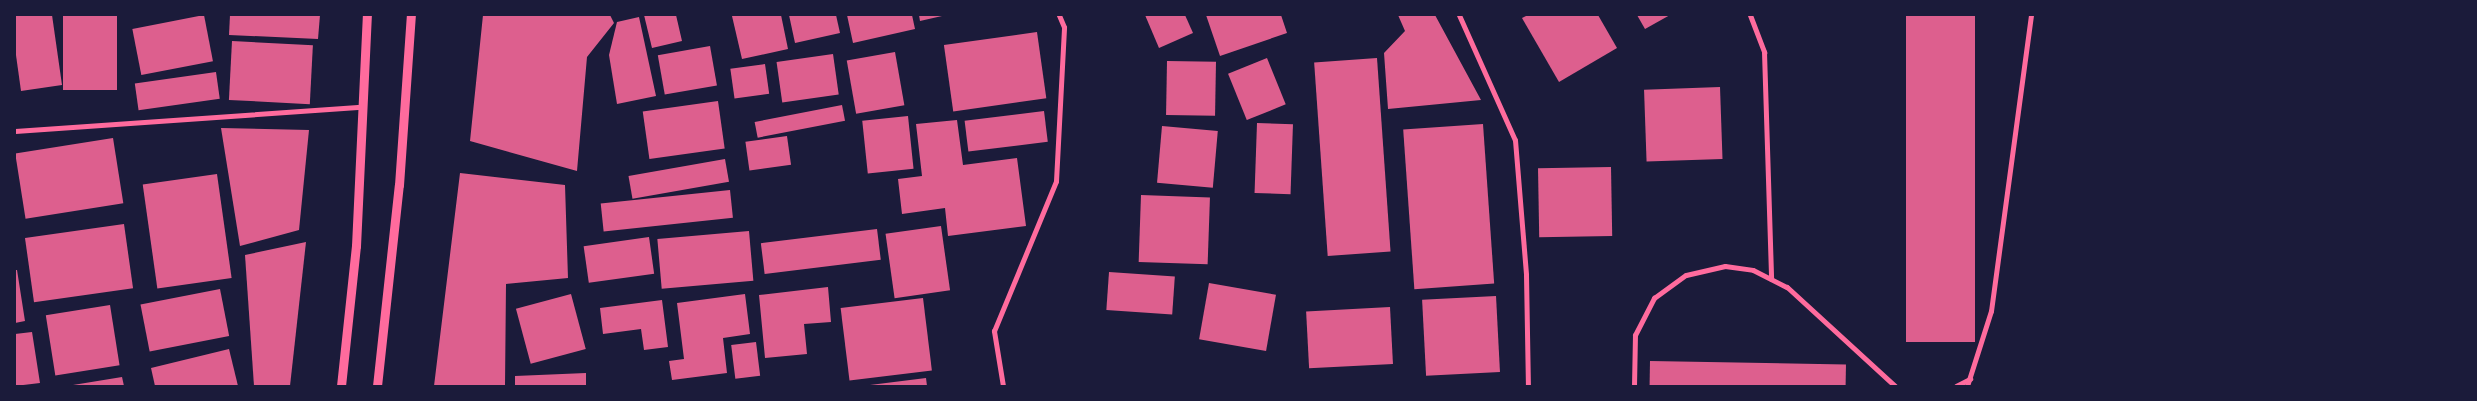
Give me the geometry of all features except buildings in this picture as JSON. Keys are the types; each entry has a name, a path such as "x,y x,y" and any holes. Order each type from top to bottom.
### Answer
{"street":[{"path":"341,386 356,246 361,106 367,15"},
{"path":"377,386 398,185 410,15"},
{"path":"1003,386 994,330 1056,181 1064,27 1059,15"},
{"path":"1459,15 1515,140 1526,275 1528,386"},
{"path":"1750,15 1764,52 1771,279"},
{"path":"1967,386 1991,311 2031,15"},
{"path":"15,131 361,106"},
{"path":"1634,386 1634,335 1654,298 1686,275 1725,266 1754,270 1787,287 1895,386"},
{"path":"1956,386 1970,380"}]}
